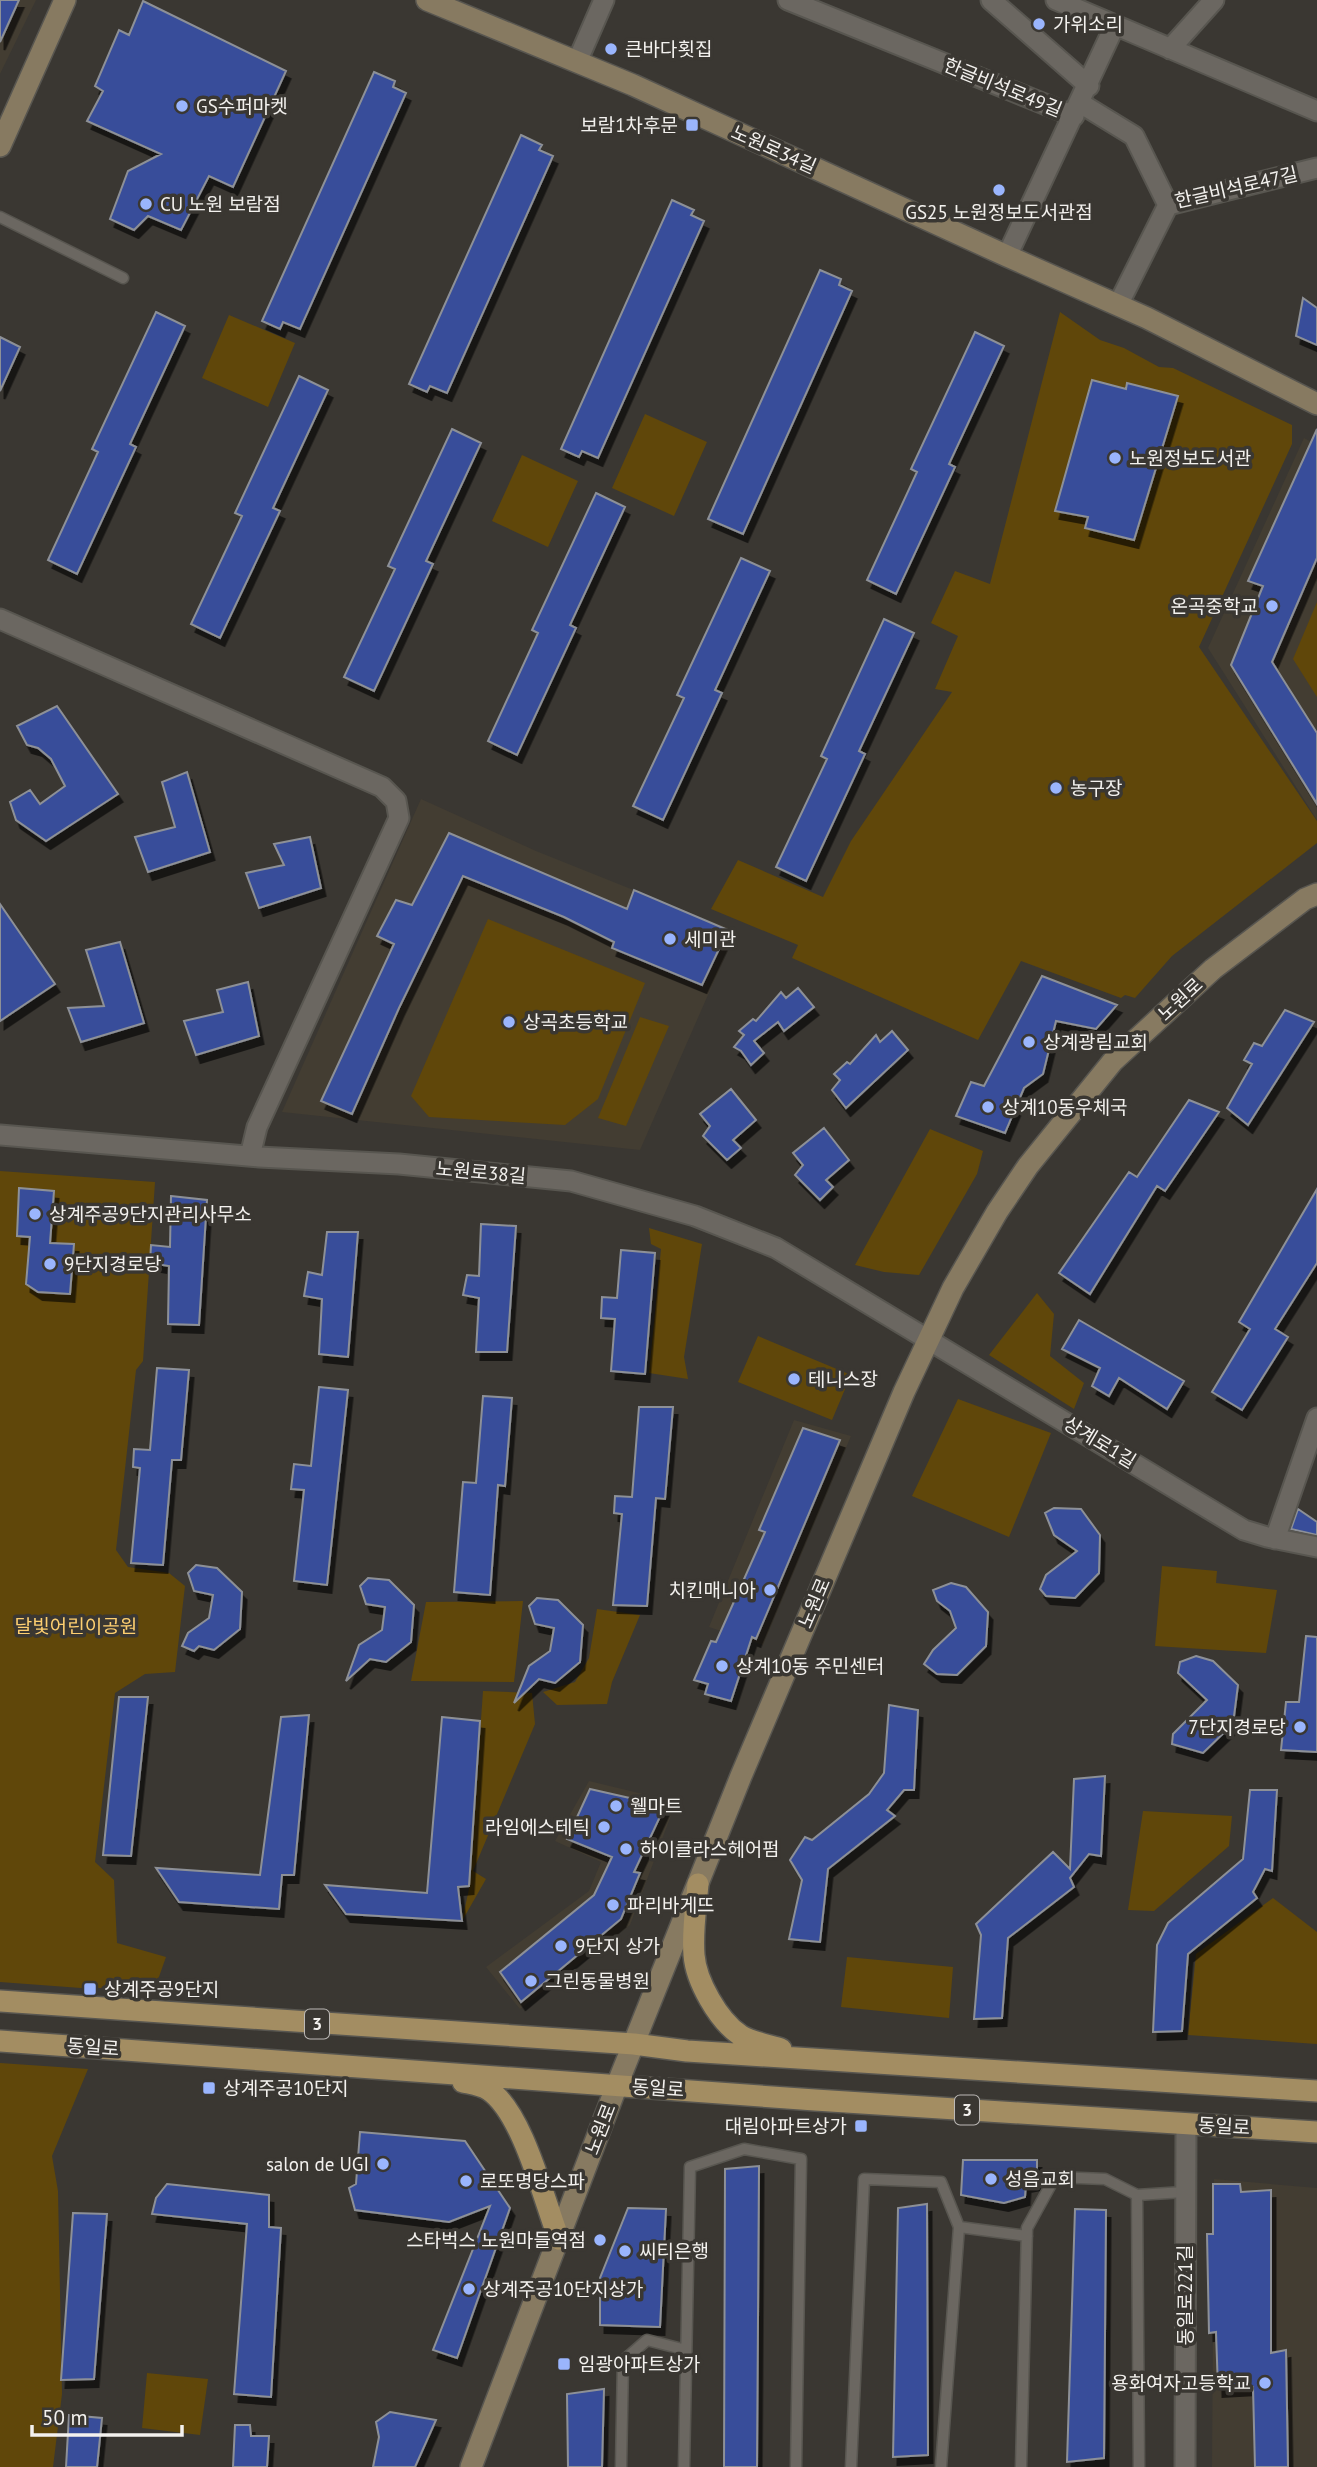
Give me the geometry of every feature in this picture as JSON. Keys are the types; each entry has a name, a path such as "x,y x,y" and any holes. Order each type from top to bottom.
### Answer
{"main road":[{"path":"0,146 65,0"},
{"name":"노원로34길","path":"427,0 633,85 1118,305 1317,404"},
{"name":"노원로","path":"471,2467 617,2085 747,1763 928,1337 953,1288 1028,1166 1113,1061 1213,969 1305,899 1317,894"},
{"path":"698,1884 693,1937 694,1959 708,1997 716,2010 740,2035 806,2058"},
{"name":"동일로","path":"0,2001 634,2044 687,2051 1317,2091"},
{"name":"동일로","path":"0,2040 1317,2132"},
{"path":"396,2068 480,2086 498,2098 520,2134 559,2239"}],"street":[{"path":"577,62 604,0"},
{"name":"한글비석로49길","path":"788,0 1081,102 1007,256"},
{"name":"한글비석로47길","path":"991,0 1081,102 1134,136 1168,205 1317,168"},
{"path":"1056,0 1317,111"},
{"path":"1170,49 1214,0"},
{"path":"1081,102 1115,25"},
{"path":"1118,305 1168,205"},
{"path":"0,619 382,787 396,801 399,818 257,1127 250,1156"},
{"name":"노원로38길","path":"0,1135 250,1156 399,1164 571,1181 695,1216 776,1248 928,1337"},
{"name":"상계로1길","path":"928,1337 1244,1530 1317,1547"},
{"path":"1275,1539 1317,1418"},
{"name":"동일로221길","path":"1185,2467 1186,2124"}],"lane":[{"path":"0,217 123,278"},
{"path":"684,2467 690,2166 744,2149 801,2159 796,2467"},
{"path":"1021,2467 1027,2228 1055,2177 1105,2179 1137,2195 1184,2192"},
{"path":"851,2467 864,2179 941,2182 959,2227 941,2467"},
{"path":"1137,2195 1139,2467"},
{"path":"959,2227 1027,2236"},
{"path":"621,2467 623,2361 647,2340 686,2350"}],"shaded area":[{"path":"0,0 36,0 0,74"},
{"name":"온곡중학교","path":"1304,438 1317,445 1317,820 1208,648"},
{"name":"상곡초등학교","path":"421,799 536,851 736,931 640,1150 282,1112"},
{"path":"794,1420 851,1436 763,1645 709,1627"},
{"path":"589,1781 676,1802 630,1925 520,2009 486,1967 589,1891 601,1862 555,1841"},
{"name":"용화여자고등학교","path":"1214,2179 1317,2188 1317,2467 1212,2467"}],"green space":[{"path":"1060,312 1100,340 1124,348 1159,367 1173,368 1292,425 1292,444 1199,647 1317,821 1317,843 1172,956 1135,998 1125,995 1121,998 1021,961 978,1040 792,958 798,945 711,909 738,860 823,897 851,841 952,692 935,689 958,636 931,623 955,571 990,584"},
{"path":"229,315 295,343 268,407 202,378"},
{"path":"645,414 707,442 674,516 612,488"},
{"path":"522,455 578,481 548,547 492,521"},
{"path":"1317,602 1317,697 1293,659"},
{"path":"488,919 645,983 598,1099 565,1125 429,1117 411,1096"},
{"path":"640,1017 669,1026 626,1126 598,1118"},
{"path":"930,1129 983,1151 977,1174 919,1275 884,1272 855,1265"},
{"name":"달빛어린이공원","path":"0,1171 155,1182 143,1361 136,1370 116,1550 128,1567 169,1573 185,1586 175,1672 145,1674 115,1693 95,1862 114,1880 117,1943 166,1957 155,1988 81,1988 0,1982"},
{"path":"649,1228 702,1244 684,1357 688,1379 649,1373 661,1249 651,1244"},
{"path":"1037,1293 1054,1314 1050,1356 1084,1383 1074,1409 989,1355"},
{"name":"테니스장","path":"758,1336 851,1375 832,1420 738,1382"},
{"path":"958,1399 1051,1433 1009,1537 912,1496"},
{"path":"1162,1566 1217,1571 1216,1583 1277,1590 1266,1653 1155,1646"},
{"path":"523,1601 514,1682 411,1681 426,1602"},
{"path":"597,1609 640,1615 612,1682 607,1704 557,1705 543,1692 575,1682 589,1658"},
{"path":"483,1691 532,1693 535,1724 473,1871 486,1879 462,1921 469,1889"},
{"path":"1143,1811 1232,1816 1229,1846 1154,1911 1128,1910"},
{"path":"1273,1898 1317,1932 1317,2044 1188,2035 1196,1954"},
{"path":"847,1957 953,1967 949,2018 841,2007"},
{"path":"0,2063 88,2069 52,2156 58,2191 62,2394 53,2467 0,2467"},
{"path":"147,2373 208,2379 200,2435 142,2428"}],"building":[{"path":"0,0 19,0 0,42"},
{"name":"GS수퍼마켓","path":"143,1 286,71 233,187 209,176 181,230 148,216 134,230 110,219 128,171 161,154 87,121 103,91 95,86 119,30 129,35"},
{"path":"374,72 395,81 393,87 406,93 300,329 283,322 280,329 262,321"},
{"path":"521,135 542,145 539,150 553,156 447,393 430,386 427,392 409,384"},
{"path":"672,200 694,210 691,215 704,221 598,458 582,451 579,457 561,449"},
{"path":"820,270 841,279 839,285 852,291 743,534 708,519"},
{"path":"1303,298 1317,308 1317,345 1296,336"},
{"path":"156,312 185,326 130,444 136,447 77,574 48,560 98,452 92,449"},
{"path":"975,332 1004,346 949,464 955,467 896,594 867,580 917,472 911,469"},
{"path":"0,337 20,347 0,391"},
{"path":"299,376 328,390 273,508 280,511 220,638 191,624 242,516 235,513"},
{"name":"노원정보도서관","path":"1092,380 1126,389 1127,383 1178,396 1134,540 1085,528 1088,517 1055,511"},
{"path":"452,429 481,443 426,561 433,564 374,691 344,677 395,569 388,566"},
{"path":"1317,429 1317,558 1272,662 1317,733 1317,804 1231,665 1263,586 1248,581"},
{"path":"596,493 625,507 570,625 576,628 517,755 488,741 538,633 532,630"},
{"path":"741,558 770,571 715,690 722,693 663,820 633,806 684,698 677,695"},
{"path":"884,619 914,633 859,751 865,754 806,881 776,867 827,759 821,756"},
{"path":"57,706 118,794 46,841 16,820 10,802 30,790 40,804 65,786 51,759 38,748 27,745 17,726"},
{"path":"187,772 210,852 148,872 135,837 175,827 162,782"},
{"path":"449,833 627,909 634,890 728,930 702,985 612,948 614,942 564,917 463,876 399,1008 352,1114 321,1101 394,944 377,936 396,900 412,905"},
{"path":"310,837 321,888 259,908 246,873 284,865 274,844"},
{"path":"0,904 55,984 0,1021"},
{"path":"120,942 144,1023 81,1042 68,1008 104,1006 86,950"},
{"name":"상계광림교회","path":"1042,976 1117,1005 1096,1029 1056,1021 1043,1074 1024,1088 1005,1133 956,1116 971,1082 984,1086"},
{"path":"248,982 259,1036 196,1055 184,1021 223,1012 217,990"},
{"path":"798,988 814,1007 784,1031 778,1022 754,1041 764,1053 751,1065 741,1051 734,1047 744,1035 739,1031 753,1019 756,1021 781,992 786,998"},
{"path":"1285,1010 1314,1022 1248,1125 1227,1108 1252,1064 1244,1060 1254,1043 1262,1046"},
{"path":"892,1031 908,1050 846,1108 832,1090 840,1080 834,1074 847,1062 850,1064 876,1035 880,1042"},
{"path":"731,1089 756,1120 733,1140 741,1148 727,1160 703,1136 710,1126 700,1114"},
{"path":"1189,1100 1219,1112 1165,1191 1157,1186 1090,1294 1059,1273 1129,1172 1137,1177"},
{"path":"824,1128 849,1160 826,1180 833,1187 820,1200 795,1175 803,1165 793,1153"},
{"path":"19,1188 54,1191 50,1243 74,1244 70,1294 38,1292 26,1284 30,1237 17,1236"},
{"path":"1317,1189 1317,1263 1275,1329 1288,1337 1242,1410 1212,1392 1250,1329 1239,1322"},
{"path":"171,1196 207,1200 199,1325 168,1324 169,1266 150,1263 151,1245 170,1247"},
{"path":"481,1224 516,1226 507,1352 476,1352 479,1298 463,1295 467,1275 479,1276"},
{"path":"327,1232 358,1232 348,1357 319,1354 322,1299 304,1296 308,1272 322,1275"},
{"path":"621,1250 655,1253 645,1374 611,1371 615,1319 601,1318 602,1297 617,1298"},
{"path":"1079,1320 1184,1381 1167,1409 1119,1378 1109,1396 1092,1386 1100,1368 1062,1349"},
{"path":"157,1368 189,1370 181,1460 172,1460 163,1565 131,1563 140,1468 133,1467 134,1449 150,1450"},
{"path":"319,1387 348,1390 327,1585 294,1581 304,1490 291,1489 294,1464 311,1466"},
{"path":"483,1396 512,1398 505,1486 498,1485 490,1595 454,1592 463,1482 476,1483"},
{"path":"639,1407 673,1407 665,1499 656,1498 647,1606 613,1605 622,1514 614,1513 615,1496 632,1497"},
{"path":"803,1428 840,1440 756,1639 752,1637 731,1701 705,1694 708,1684 694,1680 711,1641 716,1642 765,1532 759,1530"},
{"path":"1054,1508 1081,1509 1100,1535 1099,1573 1075,1598 1046,1596 1040,1589 1046,1575 1077,1551 1054,1535 1045,1513"},
{"path":"1298,1509 1317,1522 1317,1535 1291,1529"},
{"path":"196,1565 217,1568 242,1592 240,1629 214,1650 199,1646 194,1651 182,1646 188,1633 209,1618 213,1595 194,1591 188,1573"},
{"path":"368,1578 389,1580 414,1605 411,1642 386,1662 370,1659 346,1681 359,1645 382,1630 385,1607 366,1604 360,1586"},
{"path":"951,1583 966,1587 988,1612 986,1646 957,1675 937,1674 924,1664 933,1650 956,1628 950,1611 937,1601 933,1590"},
{"path":"537,1598 558,1600 583,1625 580,1662 555,1683 539,1679 514,1703 529,1666 550,1651 554,1628 535,1624 529,1606"},
{"name":"7단지경로당","path":"1306,1636 1317,1637 1317,1752 1281,1750 1286,1702 1299,1702"},
{"path":"1196,1656 1213,1661 1238,1685 1233,1724 1203,1753 1172,1744 1173,1734 1207,1700 1178,1673 1180,1662"},
{"path":"119,1697 148,1697 131,1856 103,1855"},
{"path":"889,1705 918,1710 914,1790 904,1790 887,1810 895,1816 828,1869 820,1942 789,1939 802,1880 790,1860 805,1837 812,1840 869,1794 884,1773"},
{"path":"309,1715 294,1875 282,1875 279,1909 179,1902 156,1868 260,1875 281,1717"},
{"path":"442,1717 480,1721 469,1886 458,1887 462,1921 346,1914 325,1885 427,1893"},
{"path":"1105,1776 1101,1856 1089,1854 1070,1878 1074,1887 1008,1938 1002,2018 974,2019 981,1935 976,1924 1053,1852 1070,1869 1074,1779"},
{"path":"590,1789 665,1806 634,1872 640,1873 621,1919 521,2002 500,1972 594,1895 612,1857 567,1839"},
{"path":"1250,1790 1277,1790 1272,1871 1265,1869 1253,1892 1257,1898 1188,1954 1182,2031 1153,2032 1157,1945 1168,1923 1243,1859"},
{"name":"상계주공10단지상가","path":"360,2132 465,2141 510,2208 457,2358 433,2350 490,2206 449,2222 355,2210 349,2188 356,2184"},
{"path":"963,2160 1037,2160 1037,2182 1026,2184 1025,2197 1004,2203 961,2195"},
{"path":"759,2166 757,2467 724,2467 725,2169"},
{"path":"167,2184 269,2195 269,2227 281,2228 271,2397 234,2394 247,2224 152,2214 156,2198"},
{"path":"1213,2184 1240,2184 1241,2192 1271,2190 1271,2353 1286,2350 1288,2467 1255,2467 1253,2387 1218,2389 1216,2332 1209,2333 1207,2234 1213,2234"},
{"path":"927,2204 928,2455 893,2457 898,2208"},
{"path":"628,2208 666,2209 660,2327 600,2325 600,2278"},
{"path":"1075,2209 1106,2210 1104,2458 1067,2462"},
{"path":"73,2213 107,2214 94,2379 61,2380"},
{"path":"604,2389 602,2467 568,2467 567,2394"},
{"path":"390,2412 436,2420 415,2467 373,2467 379,2437 376,2422"},
{"path":"69,2415 102,2418 97,2467 66,2467"},
{"path":"235,2425 250,2425 251,2436 269,2436 267,2467 233,2467"}],"place":[{"name":"가위소리","path":"1039,24"},
{"name":"큰바다횟집","path":"611,49"},
{"name":"GS수퍼마켓","path":"182,106"},
{"name":"보람1차후문","path":"692,125"},
{"name":"GS25 노원정보도서관점","path":"999,190"},
{"name":"CU 노원 보람점","path":"146,204"},
{"name":"노원정보도서관","path":"1115,458"},
{"name":"온곡중학교","path":"1272,606"},
{"name":"농구장","path":"1056,788"},
{"name":"세미관","path":"670,939"},
{"name":"상곡초등학교","path":"509,1022"},
{"name":"상계광림교회","path":"1029,1042"},
{"name":"상계10동우체국","path":"988,1107"},
{"name":"상계주공9단지관리사무소","path":"35,1214"},
{"name":"9단지경로당","path":"50,1264"},
{"name":"테니스장","path":"794,1379"},
{"name":"치킨매니아","path":"770,1590"},
{"name":"상계10동 주민센터","path":"722,1666"},
{"name":"7단지경로당","path":"1300,1727"},
{"name":"웰마트","path":"616,1806"},
{"name":"라임에스테틱","path":"604,1827"},
{"name":"하이클라스헤어펌","path":"626,1849"},
{"name":"파리바게뜨","path":"613,1905"},
{"name":"9단지 상가","path":"561,1946"},
{"name":"그린동물병원","path":"531,1981"},
{"name":"상계주공9단지","path":"90,1989"},
{"name":"상계주공10단지","path":"209,2088"},
{"name":"대림아파트상가","path":"861,2126"},
{"name":"salon de UGI","path":"383,2164"},
{"name":"성음교회","path":"991,2179"},
{"name":"로또명당스파","path":"466,2181"},
{"name":"스타벅스 노원마들역점","path":"600,2240"},
{"name":"씨티은행","path":"625,2251"},
{"name":"상계주공10단지상가","path":"469,2289"},
{"name":"임광아파트상가","path":"564,2364"},
{"name":"용화여자고등학교","path":"1265,2383"}]}
